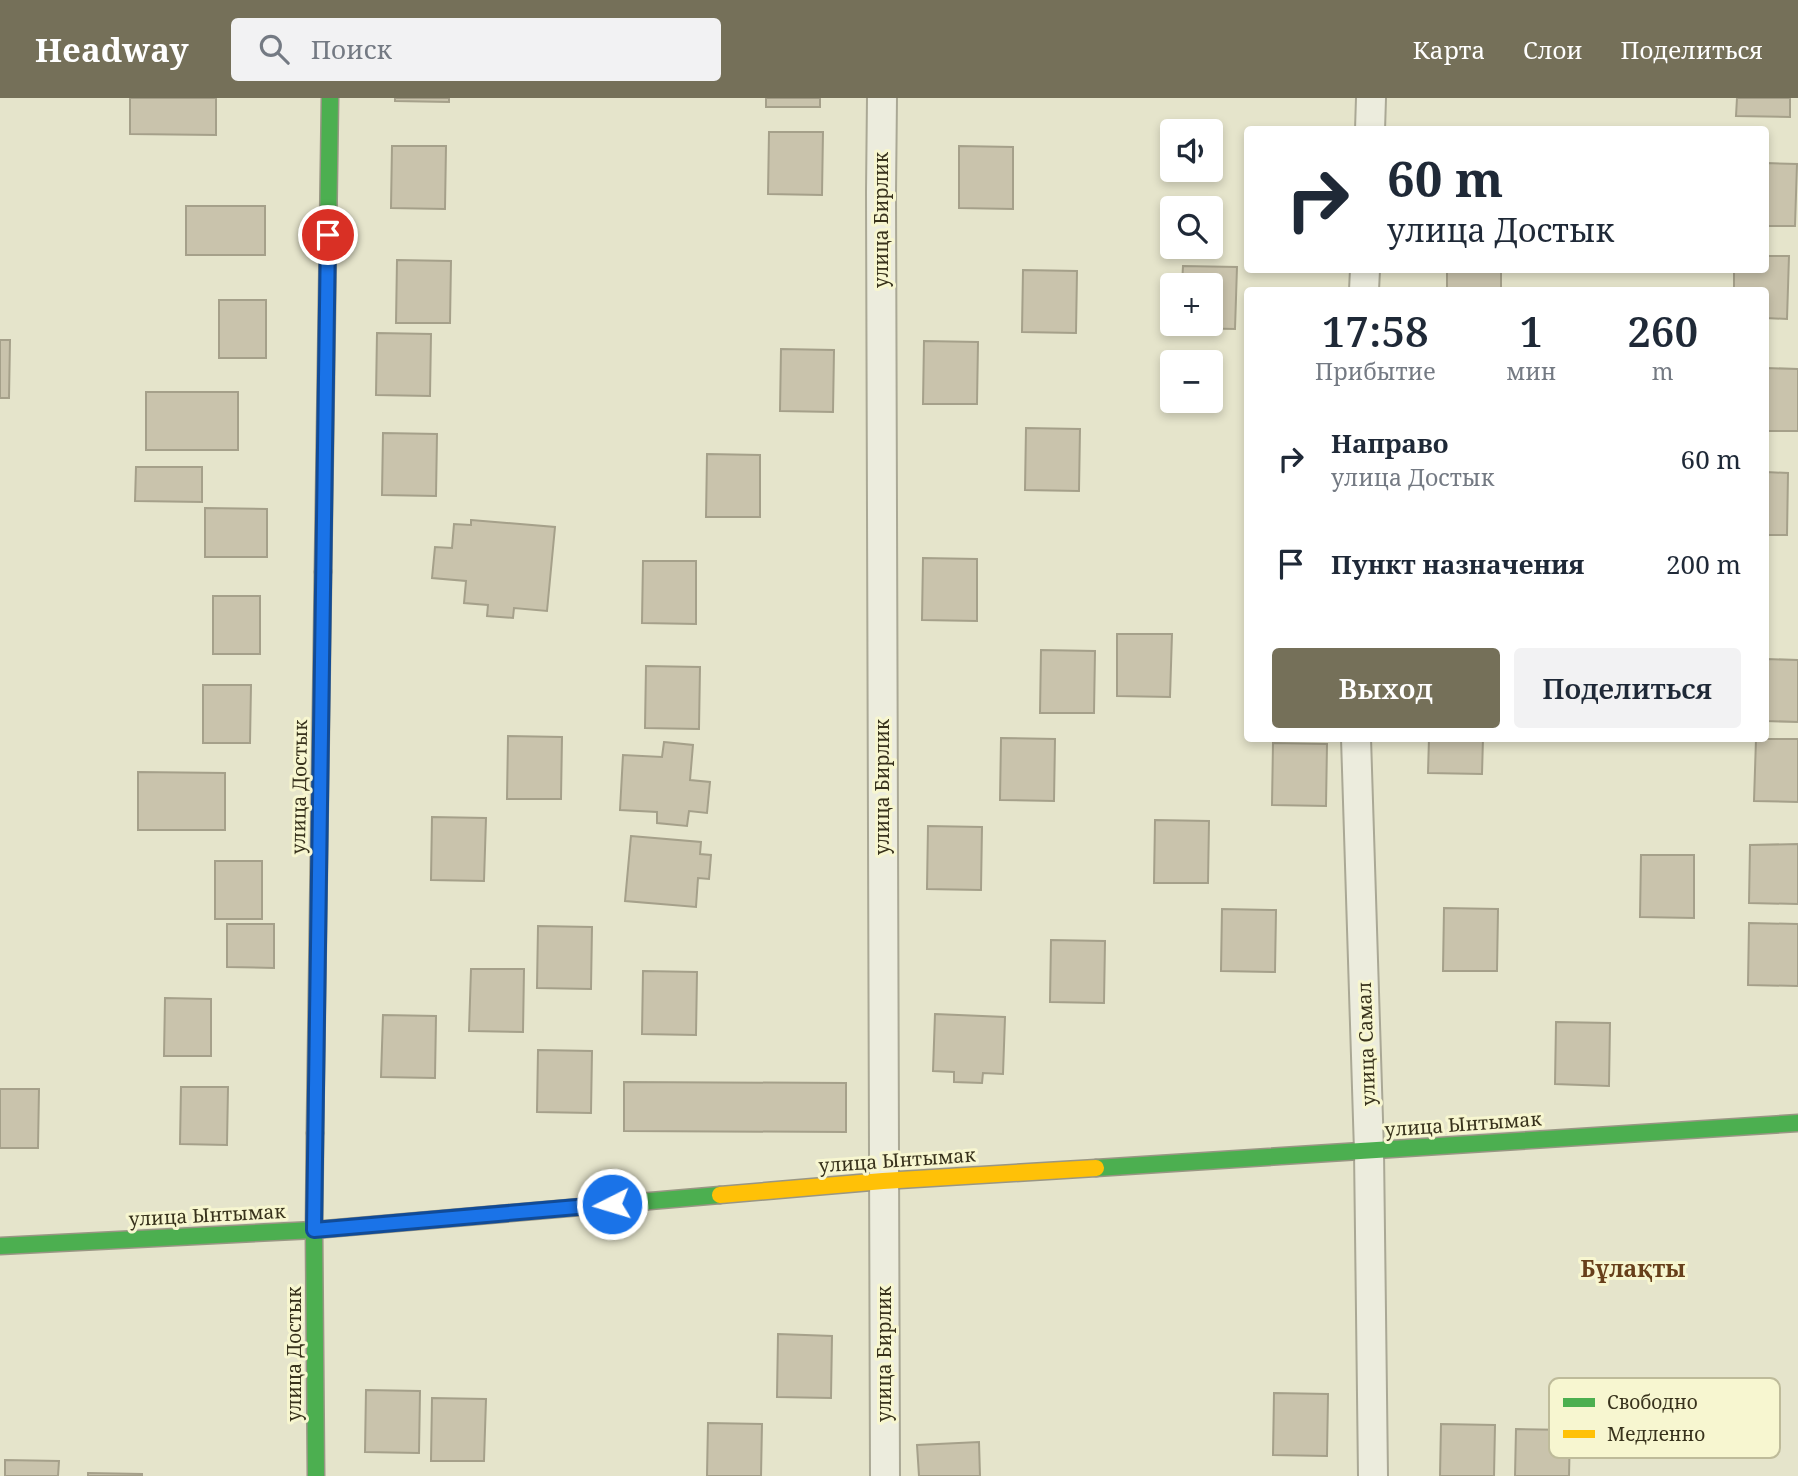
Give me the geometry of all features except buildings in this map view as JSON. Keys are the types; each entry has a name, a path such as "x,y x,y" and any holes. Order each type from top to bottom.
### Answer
{"street":[{"name":"улица Достык","path":"316,1476 314,1230 330,98"},
{"name":"улица Бирлик","path":"882,98 885,1476"},
{"path":"1370,126 1371,98"},
{"name":"улица Самал","path":"1356,742 1369,1151 1373,1476"},
{"name":"улица Ынтымак","path":"0,1246 314,1230 883,1181 1798,1123"}],"traffic: fast":[{"path":"323,572 330,98"},
{"path":"1096,1168 1798,1123"},
{"path":"315,1133 316,1476"},
{"path":"0,1246 314,1230 720,1195"}],"traffic: slow":[{"path":"315,1133 323,572"},
{"path":"720,1195 883,1181 1096,1168"}],"district":[{"name":"Бұлақты","path":"1633,1269"}],"route":[{"path":"328,235 314,1230 612,1204"}]}
